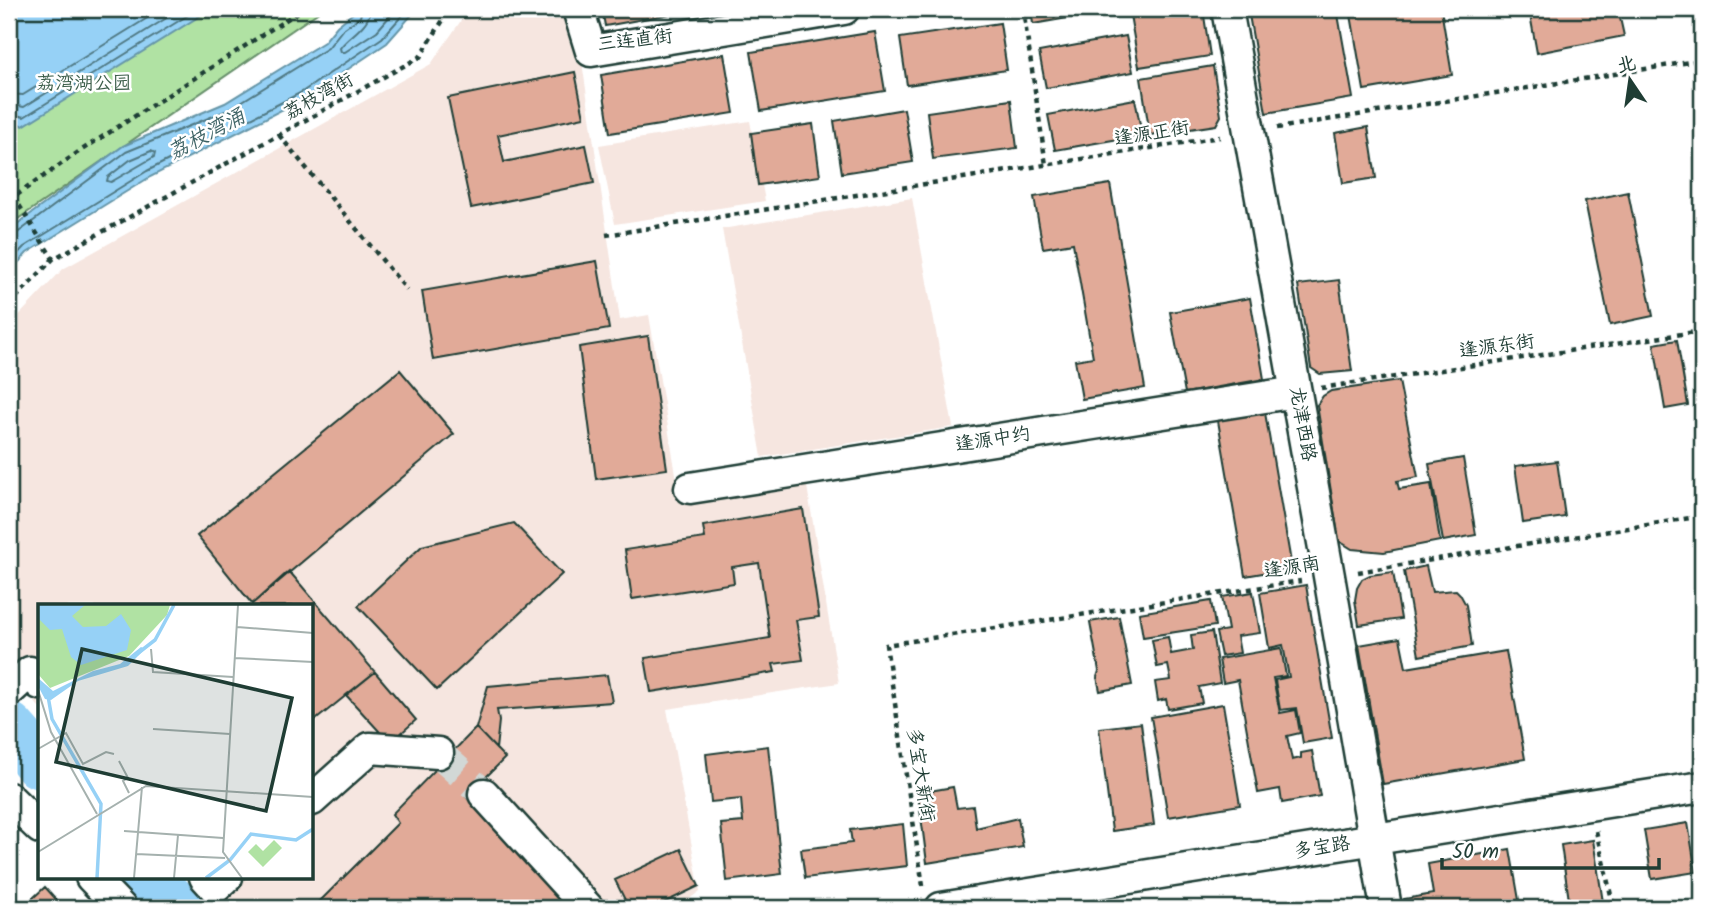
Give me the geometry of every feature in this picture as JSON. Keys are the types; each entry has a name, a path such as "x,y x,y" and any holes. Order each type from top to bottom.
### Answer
{"street":[{"name":"三连直街","path":"578,9 591,51 844,9"},
{"name":"龙津西路","path":"1227,9 1386,908"},
{"name":"逢源中约","path":"690,488 1296,391"},
{"path":"9,691 30,672 38,682"},
{"path":"313,799 370,748 438,753"},
{"name":"多宝路","path":"932,900 1374,839 1702,787"},
{"path":"484,794 588,908"},
{"path":"9,798 38,826"},
{"path":"92,878 121,908"},
{"path":"206,878 215,888 226,878"}],"path":[{"path":"14,197 77,153 303,9"},
{"name":"荔枝湾街","path":"9,305 53,259 420,57 450,9"},
{"path":"1023,9 1046,165"},
{"name":"逢源正街","path":"606,235 1702,60"},
{"path":"279,135 407,290"},
{"path":"9,193 53,259"},
{"name":"逢源东街","path":"1296,391 1702,331"},
{"name":"逢源南","path":"886,645 1702,516"},
{"name":"多宝大新街","path":"886,645 932,900"},
{"path":"1590,805 1608,892 1614,908"}],"shaded area":[{"path":"469,9 565,9 582,62 620,320 649,315 680,498 806,480 839,683 667,709 700,891 677,908 222,908 194,878 313,878 313,604 38,604 38,706 9,673 9,326 63,269 431,64"},
{"path":"750,121 765,201 615,224 599,145"},
{"path":"912,198 953,427 762,457 722,229"}],"green space":[{"name":"荔湾湖公园","path":"9,9 323,9 9,225"}],"water":[{"path":"9,9 211,9 23,126 9,119"},
{"path":"358,9 417,9 387,43 305,98 150,177 27,253 9,273 9,230 123,146 225,103 324,42 337,26"}],"building":[{"path":"602,9 688,9 688,11 605,26"},
{"path":"1031,9 1119,9 1033,24"},
{"path":"1129,9 1203,9 1210,56 1139,67"},
{"path":"1248,9 1337,9 1353,98 1266,113"},
{"path":"1350,9 1441,9 1452,75 1364,90"},
{"path":"1529,9 1618,9 1624,36 1537,53"},
{"path":"1000,23 1007,70 907,85 900,38"},
{"path":"875,32 885,91 761,111 751,52"},
{"path":"1126,36 1133,72 1046,88 1039,52"},
{"path":"724,54 734,113 610,133 601,75"},
{"path":"1213,66 1221,116 1216,125 1150,135 1141,78"},
{"path":"575,72 584,117 498,135 504,162 586,145 594,183 471,208 448,98"},
{"path":"1135,99 1142,135 1055,150 1048,115"},
{"path":"1011,100 1017,148 933,159 927,112"},
{"path":"904,109 913,162 842,173 834,121"},
{"path":"813,124 820,176 758,185 751,133"},
{"path":"1368,127 1376,178 1343,183 1335,133"},
{"path":"1110,184 1145,388 1082,399 1075,360 1093,357 1073,243 1043,248 1034,197"},
{"path":"1628,192 1653,316 1610,325 1585,201"},
{"path":"597,261 609,329 433,360 422,291"},
{"path":"1339,280 1352,371 1320,374 1311,368 1298,285"},
{"path":"1250,298 1264,379 1185,393 1170,312"},
{"path":"648,336 667,469 596,479 579,347"},
{"path":"1677,340 1688,405 1665,409 1654,344"},
{"path":"400,370 454,434 252,604 197,536"},
{"path":"1399,381 1418,477 1397,481 1399,489 1431,484 1440,541 1384,552 1352,549 1339,541 1317,405 1323,396 1331,391"},
{"path":"1264,407 1292,568 1245,576 1217,415"},
{"path":"1463,458 1476,535 1443,541 1429,464"},
{"path":"1557,461 1565,517 1523,523 1515,466"},
{"path":"803,509 819,617 796,620 803,660 773,664 775,672 651,692 645,658 770,638 759,563 732,567 734,583 632,599 625,550 705,538 703,526"},
{"path":"514,523 562,574 437,690 358,606 422,546"},
{"path":"1426,566 1432,592 1456,590 1460,594 1466,605 1472,646 1419,656 1404,571"},
{"path":"289,571 375,672 313,722 313,604 252,604"},
{"path":"1393,572 1401,619 1359,625 1355,600 1362,579 1370,575"},
{"path":"1306,585 1332,738 1303,743 1297,708 1280,710 1275,680 1289,677 1283,645 1269,648 1260,593"},
{"path":"1253,592 1260,633 1237,636 1240,653 1221,656 1216,632 1228,630 1222,597"},
{"path":"1211,601 1215,626 1143,637 1139,613"},
{"path":"1119,617 1132,685 1100,691 1090,622"},
{"path":"1212,632 1220,683 1199,687 1202,703 1168,709 1166,699 1158,701 1155,682 1171,680 1168,665 1157,667 1152,640 1168,637 1171,654 1193,650 1191,635"},
{"path":"1400,638 1406,668 1506,651 1525,759 1383,784 1359,645"},
{"path":"1281,648 1286,676 1273,678 1280,713 1296,710 1300,733 1287,736 1292,760 1301,758 1301,753 1312,751 1320,796 1282,803 1280,789 1258,793 1238,680 1223,683 1219,659"},
{"path":"375,672 416,720 390,743 346,695"},
{"path":"607,675 612,702 497,710 499,721 496,749 476,728 488,686"},
{"path":"1223,704 1240,805 1168,817 1151,717"},
{"path":"1141,723 1154,825 1112,831 1099,728"},
{"path":"476,728 505,758 466,797 574,903 569,908 313,908 398,823 392,814"},
{"path":"768,746 782,874 727,881 721,824 743,822 741,799 711,802 706,754"},
{"path":"953,787 957,808 973,806 976,828 1018,818 1023,847 927,863 918,793"},
{"path":"1688,823 1696,872 1652,879 1644,830"},
{"path":"903,824 907,866 805,878 801,849 852,843 850,830"},
{"path":"1593,840 1603,902 1570,907 1561,845"},
{"path":"681,849 699,886 653,908 629,908 615,880"},
{"path":"1510,849 1519,900 1511,902 1512,908 1406,908 1404,899 1433,894 1428,864"},
{"path":"45,887 64,908 22,908"}],"waterway":[{"name":"荔枝湾涌","path":"9,728 38,761"},
{"name":"荔枝湾涌","path":"148,878 177,908"}],"tunnel":[{"path":"438,753 484,794"}]}
